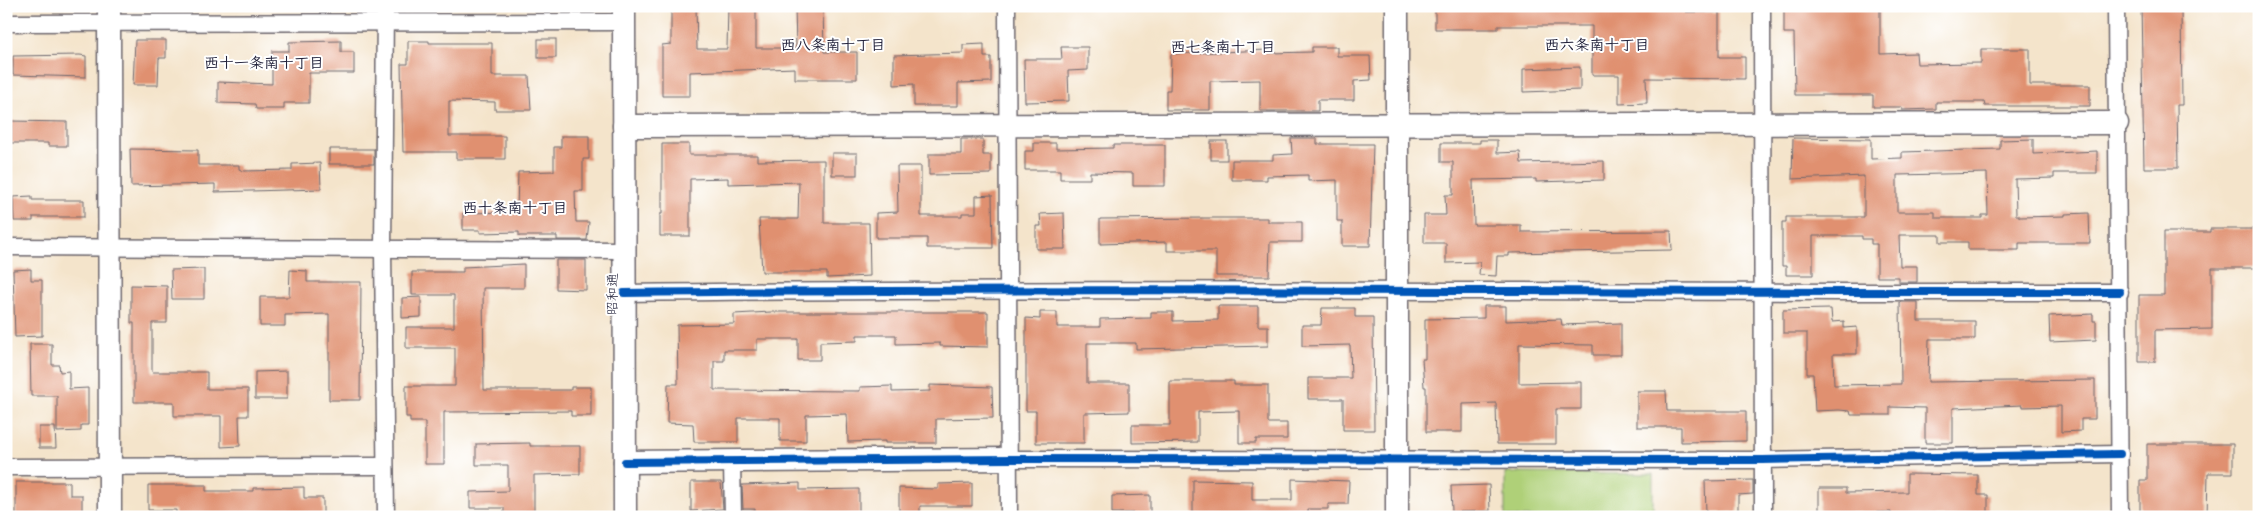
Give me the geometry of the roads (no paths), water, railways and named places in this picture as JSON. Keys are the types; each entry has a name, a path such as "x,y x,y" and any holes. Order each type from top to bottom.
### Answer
{"street":[{"path":"1007,6 1009,517"},
{"path":"1397,6 1397,517"},
{"path":"1762,6 1763,517"},
{"path":"2116,6 2120,292 2120,517"},
{"path":"6,23 109,14 624,14"},
{"path":"109,14 110,517"},
{"path":"385,14 383,250 386,517"},
{"name":"昭和通","path":"624,14 625,517"},
{"path":"624,126 1398,125 1762,122 2118,123"},
{"path":"6,247 624,250"},
{"path":"624,293 1007,290 1762,293 2120,292"},
{"path":"625,462 1397,458 1763,460 2120,454"},
{"path":"732,462 733,517"},
{"path":"6,466 110,468 385,466"}],"district":[{"name":"西八条南十丁目","path":"833,45"},
{"name":"西六条南十丁目","path":"1597,45"},
{"name":"西七条南十丁目","path":"1223,47"},
{"name":"西十一条南十丁目","path":"264,63"},
{"name":"西十条南十丁目","path":"515,208"}]}
